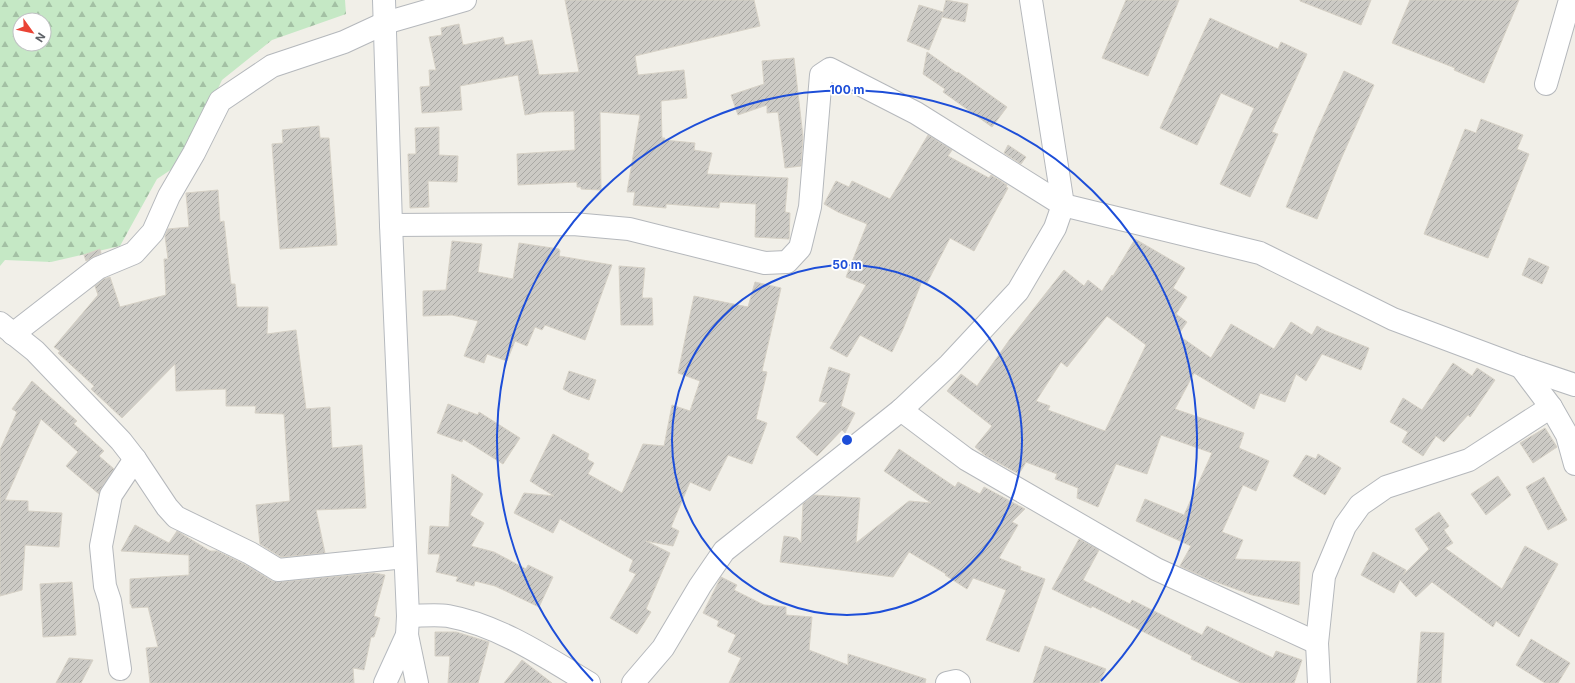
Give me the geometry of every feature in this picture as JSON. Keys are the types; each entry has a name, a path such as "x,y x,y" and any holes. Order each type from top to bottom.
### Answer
{"street":[{"path":"384,0 391,225 407,626 417,683"},
{"path":"405,557 278,570 250,553 176,517 167,507 121,441 35,351 6,328 98,268 134,253 154,232 169,196 194,153 220,101 272,66 344,42 385,23 465,0"},
{"path":"633,683 663,648 724,551 901,410 949,365 1018,292 1055,228 1063,205 1031,0"},
{"path":"1546,84 1570,0"},
{"path":"391,225 573,224 622,228 764,263 787,262 800,248 810,207 821,75 830,69 916,113 1063,205 1260,253 1393,319 1575,385"},
{"path":"1521,366 1551,407 1567,435 1575,464"},
{"path":"1320,683 1317,643 1324,576 1345,526 1360,505 1386,487 1469,460 1551,407"},
{"path":"901,410 966,459 1156,569 1317,643"},
{"path":"120,669 110,601 105,586 101,546 111,495 135,459"},
{"path":"407,626 447,616 473,623 527,646 589,683"},
{"path":"385,683 407,626"},
{"path":"946,683 956,681 960,683"}],"green space":[{"path":"0,0 345,0 346,14 272,40 222,80 184,161 157,179 120,246 51,262 5,260 0,266"}],"building":[{"path":"565,0 754,0 760,26 635,56 638,75 684,70 687,98 661,101 662,138 665,138 664,140 695,143 694,150 712,153 707,174 788,178 785,212 790,213 789,239 755,237 756,204 720,202 719,208 666,204 666,208 633,205 635,192 627,192 640,115 600,112 601,190 581,189 581,187 577,187 577,182 518,185 517,154 575,150 574,111 541,112 525,115 518,75 460,86 462,110 422,113 420,87 430,86 429,70 436,70 429,37 442,35 441,28 459,24 463,45 503,37 505,45 532,40 539,75 579,72"},
{"path":"946,0 968,4 965,22 942,17 929,50 907,41 919,5 943,12"},
{"path":"1126,0 1179,0 1148,76 1102,58"},
{"path":"1300,0 1371,0 1361,25"},
{"path":"1410,0 1519,0 1484,83 1454,70 1455,68 1392,43"},
{"path":"1210,18 1278,49 1281,42 1307,54 1272,132 1278,134 1250,197 1220,184 1254,108 1221,93 1197,145 1160,128"},
{"path":"927,52 1007,107 992,127 943,92 945,89 923,74"},
{"path":"794,58 803,137 801,166 785,168 778,112 767,113 767,105 738,115 731,95 764,84 762,61"},
{"path":"1344,71 1374,85 1341,159 1317,219 1286,207 1316,132"},
{"path":"1481,119 1523,135 1517,149 1529,154 1488,258 1424,234 1465,129 1476,133"},
{"path":"319,126 320,138 329,138 337,245 280,249 272,144 283,143 282,130"},
{"path":"439,127 439,155 458,156 457,182 428,181 429,207 410,208 408,154 416,154 415,128"},
{"path":"928,135 952,150 948,156 989,178 991,175 1007,185 1006,187 1008,188 974,251 950,238 927,283 922,281 892,352 860,335 847,357 830,348 866,285 846,277 867,224 838,212 824,204 836,181 849,187 852,181 890,199"},
{"path":"1008,145 1026,157 1021,164 1004,153"},
{"path":"218,190 220,222 224,221 231,284 235,284 237,307 268,307 267,334 296,330 306,409 330,407 332,448 362,445 366,508 316,510 325,553 281,557 260,544 256,505 290,501 284,414 255,413 256,406 226,406 226,389 176,391 175,364 122,418 91,389 94,386 58,353 60,351 54,347 98,295 95,286 104,279 110,277 120,307 166,295 164,259 168,259 165,236 168,229 189,227 186,193"},
{"path":"1135,239 1185,268 1173,288 1187,297 1176,314 1187,322 1178,335 1211,358 1231,324 1274,349 1291,322 1312,335 1317,326 1369,348 1361,370 1322,354 1306,381 1296,374 1285,402 1260,393 1254,409 1194,373 1175,409 1244,433 1239,448 1269,461 1256,491 1243,485 1222,532 1243,540 1235,559 1300,562 1299,605 1252,595 1208,579 1180,566 1191,546 1136,521 1145,499 1184,515 1212,453 1161,435 1147,474 1116,464 1098,507 1077,498 1078,488 1055,479 1057,474 1026,462 1019,474 986,456 975,447 992,426 947,391 961,374 977,386 1010,339 1064,270 1084,286 1088,280 1102,291 1112,275 1113,276","holes":["1107,316 1146,345 1105,431 1048,410 1050,406 1036,401 1061,362 1067,367"]},
{"path":"452,241 482,244 478,272 513,279 519,243 559,249 559,256 612,265 585,340 545,325 542,330 535,327 527,346 515,341 507,361 487,354 484,363 464,356 478,321 452,315 423,316 423,291 446,290"},
{"path":"100,249 101,253 86,261 84,255"},
{"path":"1529,258 1549,267 1542,284 1522,275"},
{"path":"619,266 645,268 642,298 652,298 653,325 621,325"},
{"path":"755,282 781,288 762,371 767,372 756,419 767,423 752,464 728,455 710,491 690,482 671,527 679,531 673,546 646,541 670,553 646,609 651,612 637,634 610,618 636,574 629,571 633,560 560,519 553,533 514,513 524,493 554,496 530,481 553,434 589,454 587,459 594,463 588,474 622,493 643,444 664,446 672,405 690,411 700,381 678,373 694,296 748,307"},
{"path":"1453,363 1472,376 1477,368 1495,380 1470,417 1468,415 1444,442 1436,436 1423,456 1402,442 1408,432 1390,422 1403,398 1422,410"},
{"path":"829,367 850,374 841,406 855,413 845,433 842,430 817,456 796,437 827,403 819,401"},
{"path":"569,371 596,380 589,400 563,389"},
{"path":"32,381 77,421 74,424 104,451 99,456 114,469 101,488 99,494 66,466 78,452 41,419 5,500 28,501 28,511 62,513 59,547 25,545 22,590 0,596 0,450 17,412 12,409"},
{"path":"448,404 478,415 479,412 520,438 503,464 463,439 462,442 437,433"},
{"path":"1545,428 1557,447 1533,463 1520,443"},
{"path":"899,449 955,487 958,482 980,494 984,487 1025,509 1012,522 1018,525 999,558 1021,567 1020,570 1045,579 1019,652 986,640 1006,590 973,578 967,589 945,575 946,574 909,552 893,577 780,562 784,536 797,538 801,543 803,504 814,495 860,498 856,543 909,501 931,503 884,471"},
{"path":"1318,454 1341,468 1325,495 1293,476 1306,455 1316,459"},
{"path":"452,474 483,494 470,515 484,523 471,546 494,552 526,569 528,565 553,577 539,607 495,586 475,581 474,586 456,581 458,577 436,572 440,554 428,554 430,526 449,527"},
{"path":"1498,476 1511,495 1486,515 1471,494"},
{"path":"1544,477 1567,520 1548,530 1526,487"},
{"path":"1439,512 1449,526 1444,530 1453,543 1445,548 1502,589 1525,546 1558,564 1519,637 1496,621 1493,627 1432,582 1416,597 1400,580 1394,593 1361,575 1373,552 1406,570 1403,575 1429,549 1415,529"},
{"path":"135,525 169,543 177,531 210,551 217,551 244,564 272,581 279,582 374,573 385,575 374,616 380,618 374,637 371,637 364,670 353,668 354,683 150,683 146,648 158,647 148,607 132,608 130,604 130,579 189,575 189,555 121,551"},
{"path":"1079,539 1099,550 1083,580 1130,604 1132,600 1202,635 1207,626 1273,658 1276,651 1302,660 1294,683 1241,683 1191,659 1192,656 1092,606 1091,608 1052,589"},
{"path":"721,577 737,585 734,590 764,605 786,607 786,615 812,617 809,650 848,665 848,654 926,679 925,683 729,683 741,658 728,652 736,635 717,626 719,621 703,613"},
{"path":"72,582 76,635 43,637 40,584"},
{"path":"435,632 456,632 489,642 478,683 448,683 450,656 435,656"},
{"path":"1421,632 1444,633 1441,683 1417,683"},
{"path":"1531,639 1570,663 1558,683 1545,683 1516,665"},
{"path":"1045,646 1106,669 1099,683 1033,683"},
{"path":"69,658 93,660 81,683 56,683"},
{"path":"522,660 552,683 504,683"}]}
